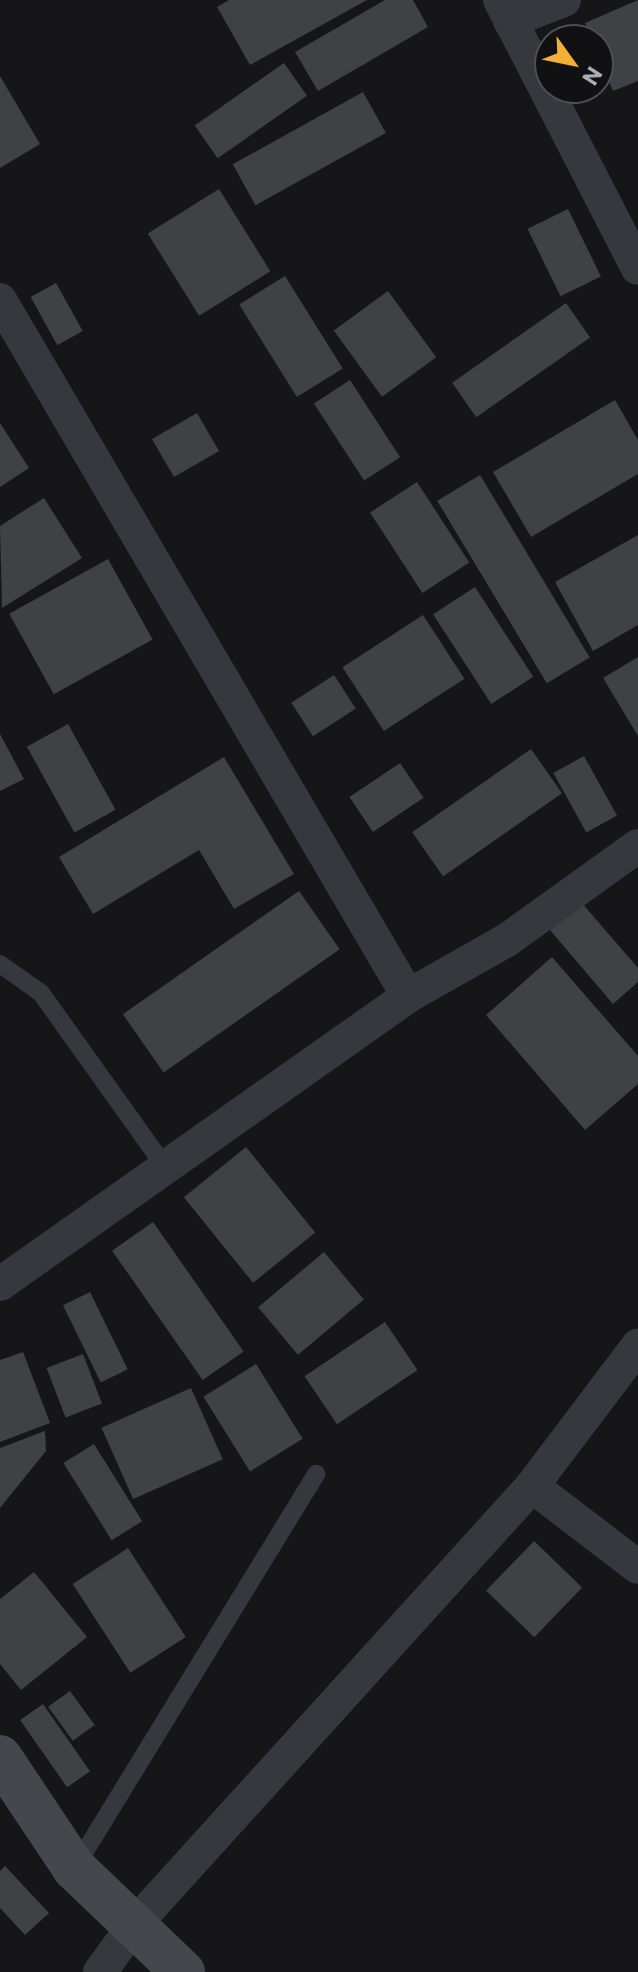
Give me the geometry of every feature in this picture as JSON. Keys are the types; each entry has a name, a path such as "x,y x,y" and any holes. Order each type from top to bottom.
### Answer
{"street":[{"path":"564,0 505,10 638,268"},
{"path":"0,300 408,996"},
{"path":"0,1284 408,996 507,940 638,846"},
{"path":"100,1972 135,1924 532,1486 638,1346"},
{"path":"532,1486 638,1567"},
{"path":"2,1764 74,1868 183,1972"}],"lane":[{"path":"0,964 41,993 166,1168"},
{"path":"74,1868 316,1474"}],"building":[{"path":"229,0 367,0 250,65 217,7"},
{"path":"385,0 413,0 428,27 318,91 295,52"},
{"path":"638,0 638,81 614,91 614,24 585,23"},
{"path":"284,63 307,96 218,158 195,126"},
{"path":"0,76 40,144 0,168"},
{"path":"363,92 386,133 255,205 233,164"},
{"path":"219,189 270,271 199,316 148,234"},
{"path":"568,209 601,276 560,296 528,229"},
{"path":"285,276 343,368 297,397 239,305"},
{"path":"56,283 83,331 57,345 31,297"},
{"path":"388,291 436,357 382,397 334,330"},
{"path":"566,303 590,337 476,417 452,383"},
{"path":"350,380 400,457 364,481 314,403"},
{"path":"615,400 638,440 638,474 531,537 493,472"},
{"path":"197,413 219,451 174,477 152,439"},
{"path":"0,423 29,468 0,487"},
{"path":"480,475 590,658 547,683 437,501"},
{"path":"417,482 469,563 422,593 370,512"},
{"path":"44,498 82,558 2,608 0,526"},
{"path":"638,535 638,625 593,651 555,582"},
{"path":"108,559 153,639 54,694 9,614"},
{"path":"475,587 533,677 491,704 433,614"},
{"path":"423,615 464,679 384,731 342,667"},
{"path":"638,657 638,736 603,678"},
{"path":"334,675 356,709 313,736 291,703"},
{"path":"68,724 116,810 74,832 27,747"},
{"path":"0,734 24,779 0,791"},
{"path":"531,749 562,793 443,876 412,832"},
{"path":"584,756 617,815 586,832 553,773"},
{"path":"224,757 294,874 234,909 199,850 93,914 59,857"},
{"path":"400,763 423,798 373,832 349,797"},
{"path":"299,891 340,949 164,1072 123,1014"},
{"path":"581,902 638,968 638,982 613,1004 550,930"},
{"path":"552,957 638,1056 638,1084 585,1130 486,1015"},
{"path":"246,1147 315,1232 253,1283 184,1197"},
{"path":"153,1222 244,1351 203,1380 112,1251"},
{"path":"324,1252 364,1299 298,1355 258,1307"},
{"path":"90,1292 128,1369 101,1382 63,1305"},
{"path":"385,1322 417,1370 337,1424 305,1376"},
{"path":"23,1352 50,1423 0,1442 0,1360"},
{"path":"83,1354 102,1403 66,1417 47,1368"},
{"path":"256,1364 303,1439 250,1471 203,1397"},
{"path":"191,1388 223,1459 133,1499 101,1428"},
{"path":"45,1431 46,1451 0,1508 0,1448"},
{"path":"94,1444 142,1521 112,1540 63,1463"},
{"path":"534,1541 582,1588 534,1637 486,1591"},
{"path":"128,1548 186,1637 130,1673 73,1584"},
{"path":"34,1572 87,1637 21,1690 0,1664 0,1599"},
{"path":"70,1691 95,1725 73,1741 48,1707"},
{"path":"43,1704 90,1771 67,1787 20,1720"},
{"path":"5,1866 49,1913 25,1935 0,1908 0,1871"}]}
